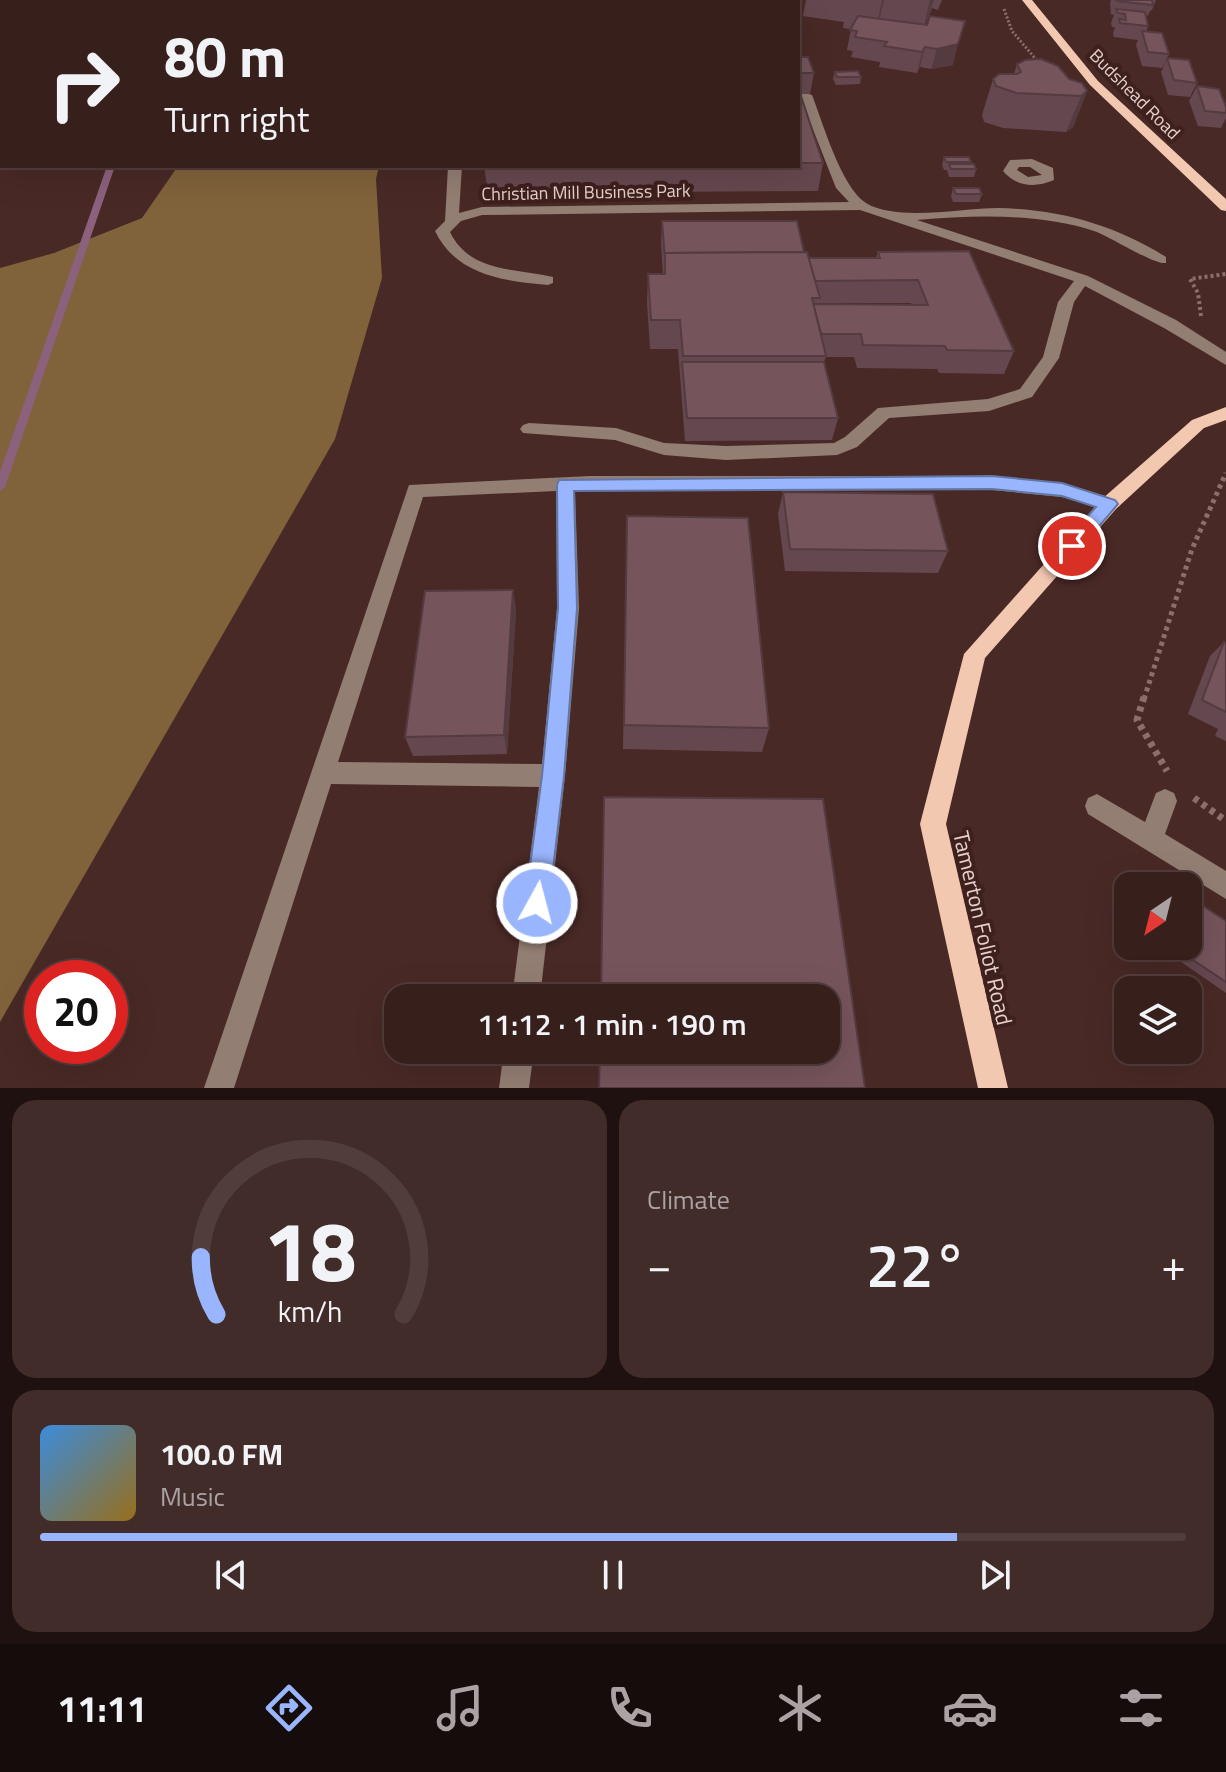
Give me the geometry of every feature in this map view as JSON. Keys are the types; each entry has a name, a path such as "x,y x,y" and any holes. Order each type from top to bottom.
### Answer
{"main road":[{"name":"Budshead Road","path":"1027,0 1094,83 1226,207"},
{"name":"Tamerton Foliot Road","path":"993,1088 933,824 975,654 1109,504 1198,424 1226,413"}],"street":[{"path":"800,95 806,95 843,188 861,206"},
{"path":"455,168 452,222 442,231 446,242 469,260 499,276 548,280"},
{"path":"893,217 1005,212 1044,199 1087,223 1134,240 1161,260"},
{"name":"Christian Mill Business Park","path":"452,222 482,211 861,206 1083,279 1170,324 1226,360"},
{"path":"529,429 616,434 664,449 726,453 837,449 851,442 884,412 989,405 1026,393 1051,358 1066,302 1083,279"},
{"path":"219,1088 416,490 565,485 992,483 1062,490 1109,504"},
{"path":"528,984 553,776 568,608 565,485"},
{"path":"323,773 553,776"},
{"path":"1151,839 1169,792"},
{"path":"1097,806 1226,886"},
{"path":"514,1088 517,1064"}],"path":[{"path":"1004,17 1023,47 1043,68"},
{"path":"1198,293 1190,279 1226,274"},
{"path":"1226,473 1192,549 1137,720 1169,792 1226,821"}],"shaded area":[{"path":"177,168 379,168 376,179 382,278 335,439 36,960 24,960 24,980 0,1022 0,268 54,253 142,218"}],"building":[{"path":"1152,0 1153,5 1117,1"},
{"path":"1116,9 1145,12 1148,26 1120,23 1119,19 1126,20 1125,14 1118,13"},
{"path":"858,16 927,25 930,16 965,21 958,44 937,49 925,47 922,52 884,46 887,42 855,37 857,31 850,30"},
{"path":"1142,31 1162,33 1169,54 1148,52"},
{"path":"800,57 808,57 814,73 800,73"},
{"path":"1167,58 1189,60 1197,83 1174,80"},
{"path":"1041,59 1058,66 1069,79 1082,83 1087,91 1081,96 1016,93 996,86 993,79 999,74 1017,74 1021,72 1017,64"},
{"path":"858,71 861,77 837,77 835,72"},
{"path":"1197,86 1219,89 1226,113 1205,111"},
{"path":"800,93 823,163 800,163"},
{"path":"944,157 969,157 971,162 946,162"},
{"path":"949,164 974,164 976,169 951,169"},
{"path":"953,188 979,188 982,194 956,194"},
{"path":"662,221 797,221 804,252 665,253 665,259"},
{"path":"969,251 1014,351 863,345 861,334 821,334 813,304 928,305 918,280 815,281 808,258 880,258 878,252"},
{"path":"807,252 820,298 812,298 826,356 683,356 680,320 651,320 648,274 665,274 665,253"},
{"path":"682,362 824,362 838,418 687,418"},
{"path":"783,492 933,494 948,551 790,549"},
{"path":"627,516 748,518 769,728 624,725"},
{"path":"513,590 504,735 405,737 425,591"},
{"path":"1226,643 1226,712 1202,700"},
{"path":"604,797 823,799 865,1088 599,1088 600,1064 840,1064 840,984 601,984"},
{"path":"1202,905 1226,921 1226,982 1193,960 1202,960"}],"waterway":[{"path":"0,487 110,168"}],"route":[{"path":"537,903 553,776 568,608 565,485 992,483 1062,490 1109,504 1072,546"}]}
